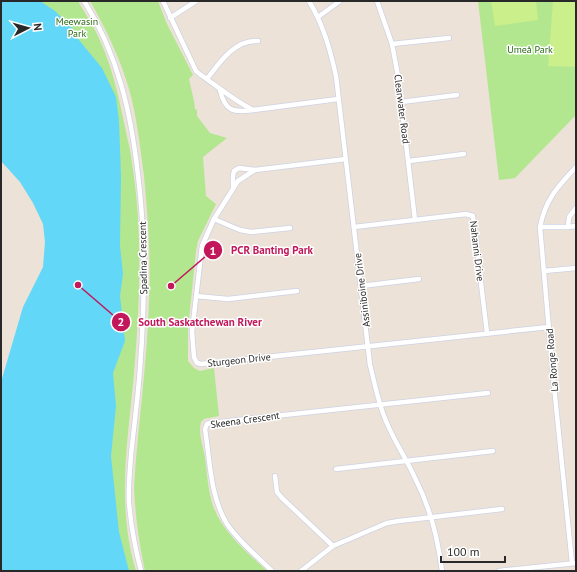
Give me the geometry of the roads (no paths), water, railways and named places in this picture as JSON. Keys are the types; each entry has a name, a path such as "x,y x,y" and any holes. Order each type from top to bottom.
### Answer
{"street":[{"path":"163,1 196,71 200,76 207,79 220,90 253,110"},
{"path":"170,18 196,1"},
{"name":"Assiniboine Drive","path":"309,1 318,17 331,51 336,76 370,365 380,404 393,438 406,460 421,491 431,517 437,537 442,571"},
{"path":"318,17 340,1"},
{"name":"Clearwater Road","path":"377,1 392,44 409,161 415,220"},
{"name":"Spadina Crescent","path":"86,3 110,51 122,84 130,119 141,195 145,276 143,326 130,470 129,501 133,539 141,571"},
{"path":"392,44 450,38"},
{"path":"207,79 219,63 233,50 251,41 258,41"},
{"path":"220,90 227,107 241,112 338,99"},
{"path":"401,102 457,95"},
{"path":"409,161 464,154"},
{"name":"Sturgeon Drive","path":"233,189 234,170 239,168 255,170 346,159"},
{"name":"La Ronge Road","path":"574,563 540,227 550,198 557,187 576,167"},
{"name":"Sturgeon Drive","path":"255,170 238,181 214,219 202,246 192,332 195,361 199,364 368,346"},
{"path":"568,227 569,217 576,208"},
{"name":"Nahanni Drive","path":"354,227 466,214 473,216 487,333"},
{"path":"214,219 240,230 251,232 290,228"},
{"path":"540,227 576,226"},
{"path":"544,271 576,268"},
{"path":"361,286 419,279"},
{"path":"196,296 228,299 297,291"},
{"path":"368,346 549,327"},
{"path":"380,404 488,393"},
{"name":"Skeena Crescent","path":"272,571 240,540 223,516 214,491 205,427 211,423 380,404"},
{"path":"336,469 493,451"},
{"path":"275,476 277,492 332,546"},
{"path":"301,571 332,546 388,523 502,509"},
{"path":"499,571 574,563"}],"water":[{"path":"1,1 40,1 55,11 73,29 79,40 102,68 116,97 119,121 121,176 120,246 123,274 120,296 125,341 113,373 116,406 111,456 119,532 129,571 1,571 1,382 23,307 43,267 45,242 43,224 33,203 20,182 1,161"}],"place":[{"name":"South Saskatchewan River","path":"78,285"},
{"name":"PCR Banting Park","path":"171,286"}],"park label":[{"name":"Meewasin Park","path":"77,26"},
{"name":"Umeå Park","path":"530,49"}]}
